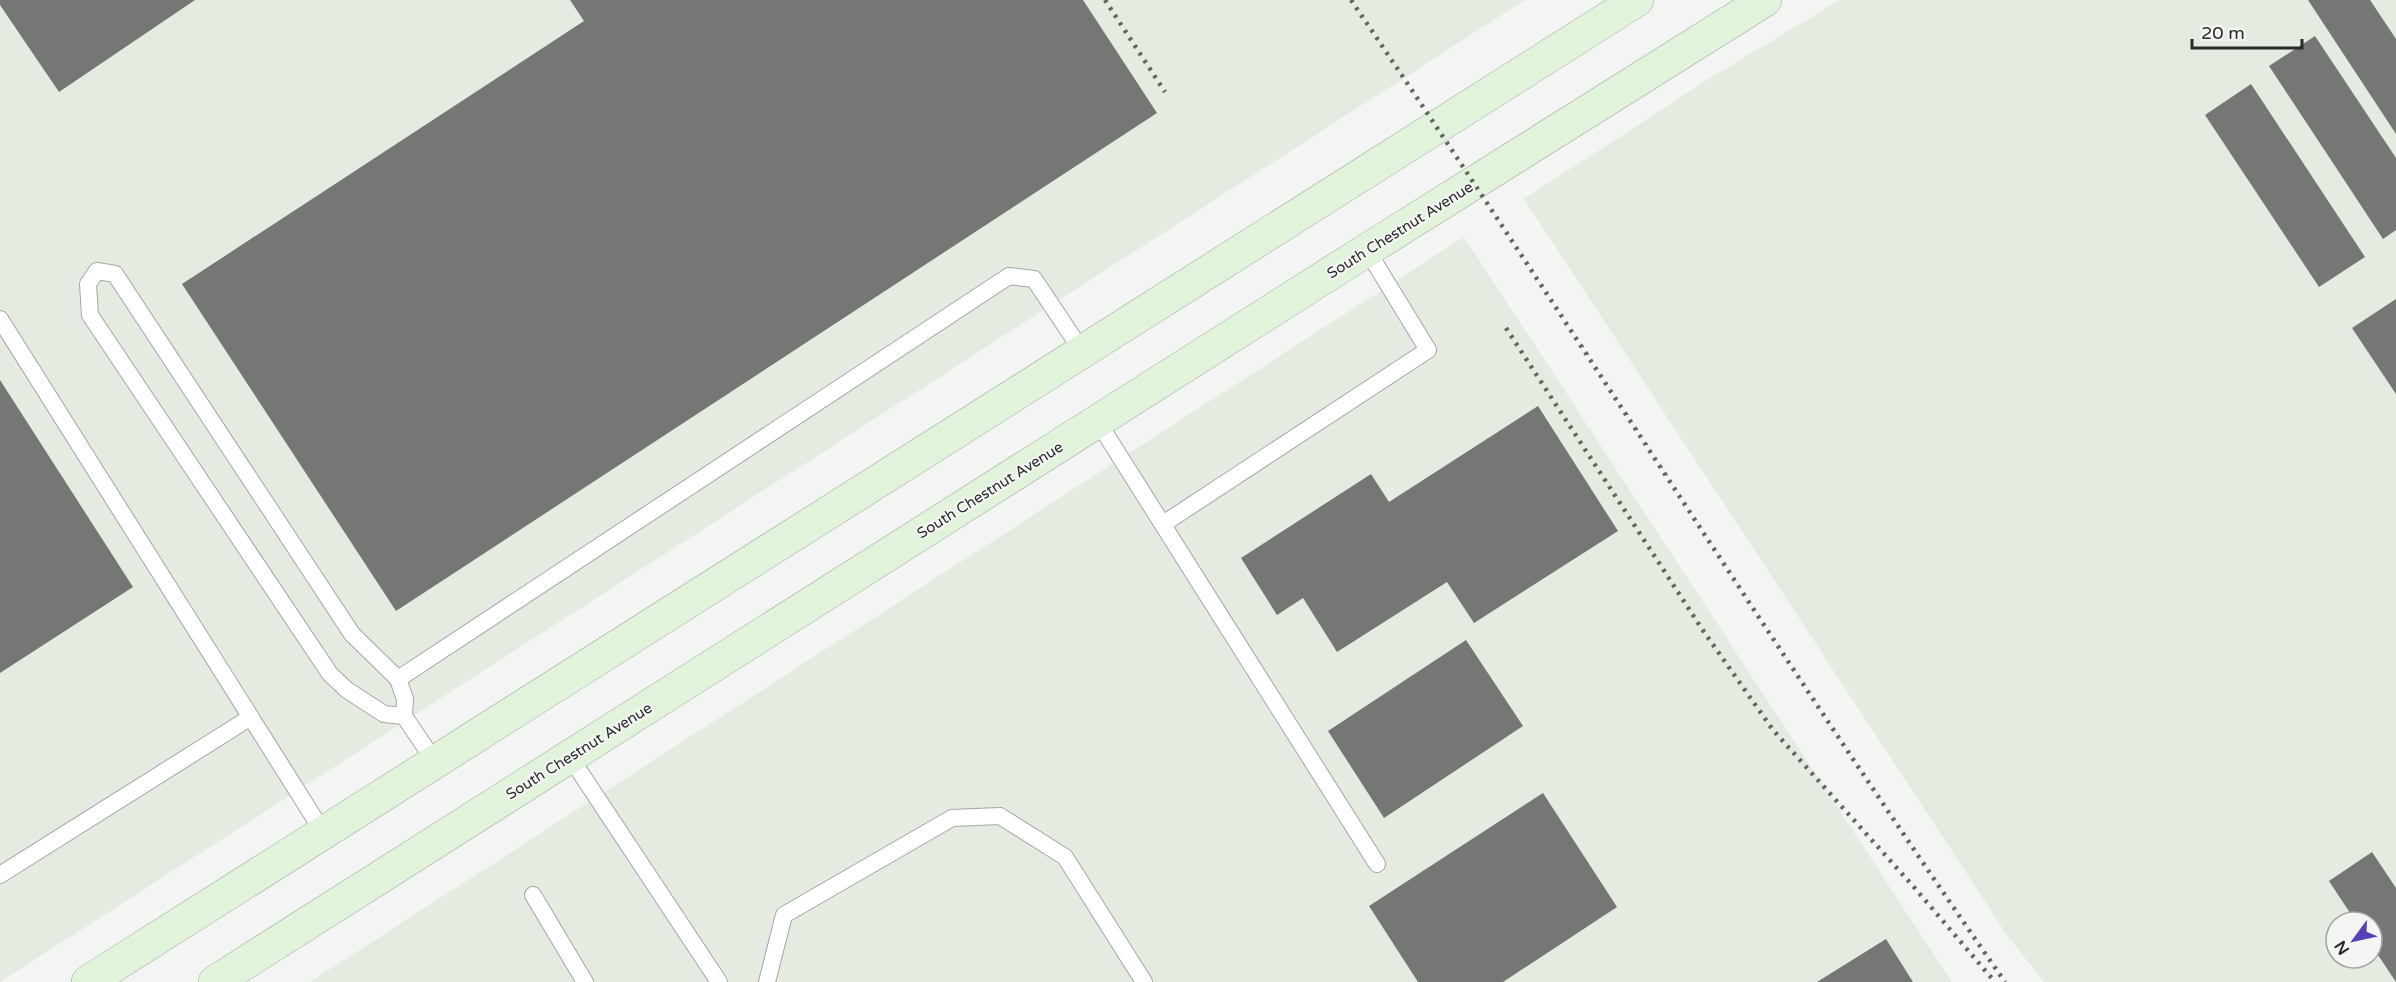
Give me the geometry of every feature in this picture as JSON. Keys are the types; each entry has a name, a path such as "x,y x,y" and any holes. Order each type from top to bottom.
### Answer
{"main road":[{"path":"87,982 1637,0"},
{"name":"South Chestnut Avenue","path":"215,982 1367,250 1765,0"}],"lane":[{"path":"1162,524 1428,351 1367,250"},
{"path":"404,716 384,714 347,690 330,674 90,315 88,284 97,271 115,274 352,634 398,679 405,699 404,716 435,762"},
{"path":"398,679 1009,276 1034,279 1082,351"},
{"path":"0,319 323,832"},
{"path":"1098,422 1377,864"},
{"path":"0,875 251,717"},
{"path":"570,757 719,982"},
{"path":"767,982 784,915 952,819 1000,816 1065,857 1144,982"},
{"path":"532,896 585,982"}],"shaded area":[{"path":"0,0 1525,0 0,982"},
{"path":"1840,0 2396,0 2396,982 2044,982 2007,935 1524,199 1715,75"},
{"path":"1464,237 1952,982 310,982"}],"building":[{"path":"0,0 195,0 59,92 0,5"},
{"path":"570,0 1083,0 1157,113 396,611 182,284 584,21"},
{"path":"2308,0 2370,0 2396,39 2396,134"},
{"path":"2315,36 2396,158 2396,230 2383,239 2269,66"},
{"path":"2251,84 2365,257 2319,287 2205,115"},
{"path":"2396,299 2396,394 2352,328"},
{"path":"0,380 133,587 0,673"},
{"path":"1538,406 1618,531 1474,623 1447,582 1337,652 1303,598 1277,615 1241,558 1371,474 1389,502"},
{"path":"1466,640 1523,726 1384,818 1328,731"},
{"path":"1543,793 1617,907 1503,982 1418,982 1369,906"},
{"path":"2372,852 2396,888 2396,982 2384,964 2384,910 2348,910 2329,881"},
{"path":"1886,939 1913,982 1817,982"}],"railway":[{"path":"1105,0 1165,92"},
{"path":"1351,0 1515,245 1757,615 2005,982"},
{"path":"1506,328 1702,629 1773,730 1913,886 1995,982"}]}
